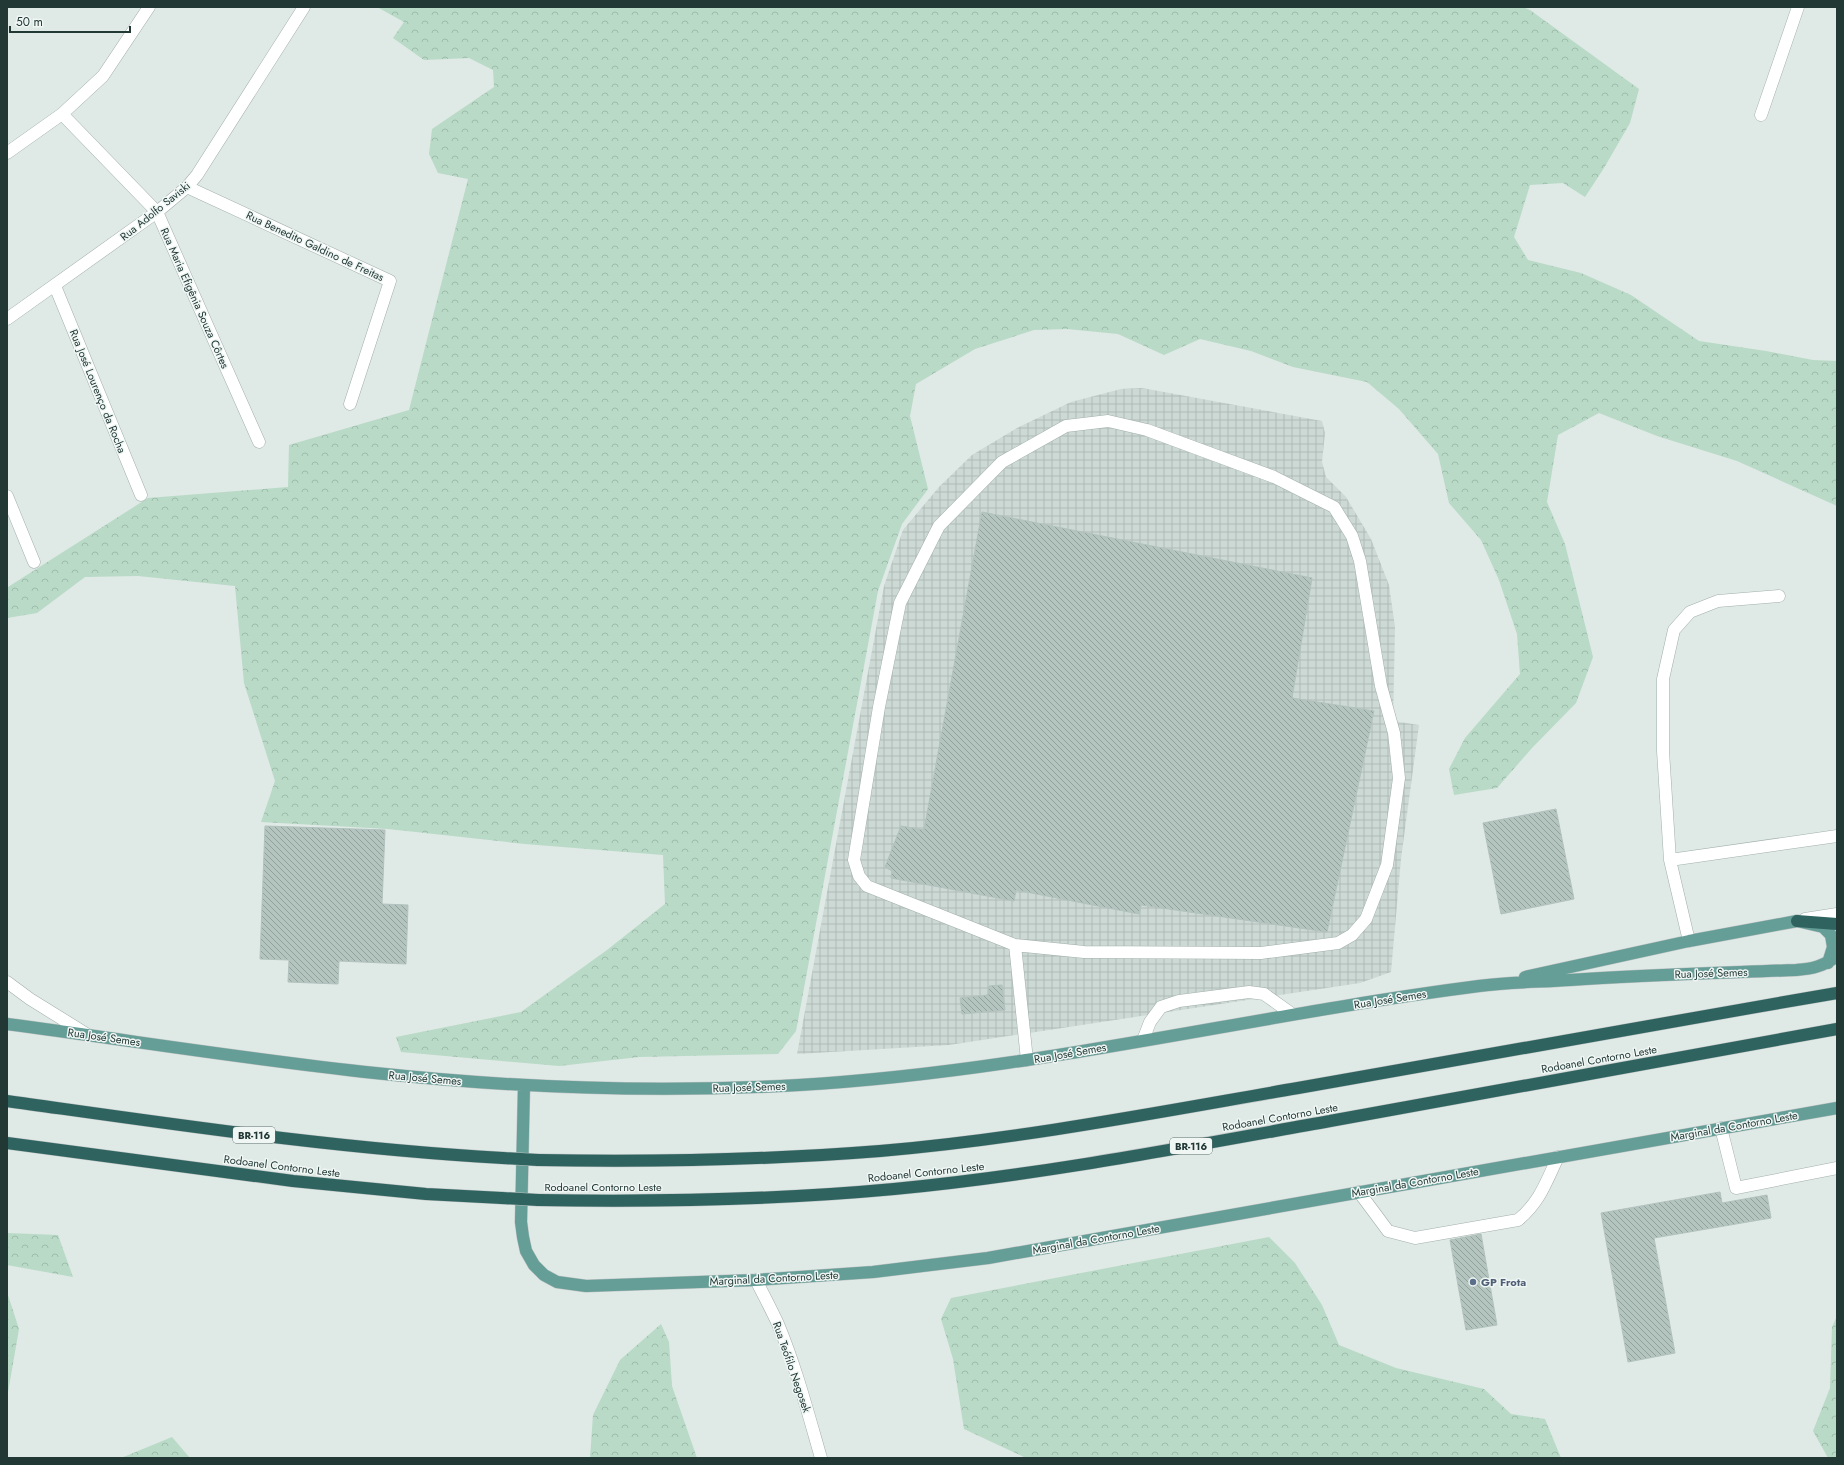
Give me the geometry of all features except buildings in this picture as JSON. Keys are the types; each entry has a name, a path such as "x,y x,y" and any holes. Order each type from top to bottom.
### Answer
{"highway":[{"path":"1797,921 1837,924"},
{"name":"BR-116","path":"7,1101 290,1140 436,1155 538,1160 623,1161 797,1157 883,1151 966,1142 1121,1119 1837,993"},
{"name":"Rodoanel Contorno Leste","path":"7,1143 293,1182 418,1193 538,1200 747,1198 891,1189 982,1180 1116,1160 1837,1028"}],"main road":[{"name":"Rua José Semes","path":"7,1024 316,1066 442,1079 524,1085 663,1089 798,1085 915,1076 1027,1060 1292,1014 1486,985 1689,941 1797,921"},
{"path":"1797,921 1823,928 1831,935 1833,960"},
{"name":"Rua José Semes","path":"1486,985 1638,975 1796,970 1814,968 1833,960"},
{"name":"Marginal da Contorno Leste","path":"524,1085 521,1222 526,1251 534,1264 544,1275 557,1282 586,1286 756,1280 873,1272 988,1258 1837,1108"}],"street":[{"path":"7,153 62,114 103,76 149,7"},
{"name":"Rua Adolfo Saviski","path":"7,319 157,212 187,187 197,175 304,7"},
{"path":"1761,116 1798,7"},
{"name":"Rua Maria Efigênia Souza Côrtes","path":"62,114 157,212 259,442"},
{"name":"Rua Benedito Galdino de Freitas","path":"187,187 390,281 350,404"},
{"name":"Rua José Lourenço da Rocha","path":"55,286 141,495"},
{"path":"1108,421 1147,430 1274,477 1334,507 1352,536 1360,561 1381,686 1394,733 1399,778 1386,866 1366,920 1352,935 1338,943 1261,953 1084,952 1015,945 867,886 859,876 854,860 879,706 900,603 939,526 1002,462 1066,426 1108,421"},
{"path":"7,496 34,562"},
{"path":"1689,941 1670,860 1663,751 1663,679 1674,630 1690,612 1718,601 1779,596"},
{"path":"1670,860 1837,836"},
{"path":"1797,921 1837,914"},
{"path":"1015,945 1027,1060"},
{"path":"7,982 88,1035"},
{"path":"1143,1040 1150,1022 1161,1007 1179,1001 1249,992 1264,994 1292,1014"},
{"path":"1721,1128 1736,1188 1837,1168"},
{"path":"1358,1192 1388,1231 1415,1238 1518,1220 1531,1209 1541,1194 1558,1157"},
{"name":"Rua Teófilo Negosek","path":"756,1280 777,1323 792,1360 821,1458"}],"shaded area":[{"path":"1142,388 1322,421 1325,433 1322,462 1326,477 1346,497 1371,539 1389,585 1395,627 1393,721 1419,725 1401,859 1391,972 1360,983 949,1045 797,1054 884,586 903,530 939,487 972,455 1017,428 1071,402 1121,389"}],"green space":[{"path":"377,7 1523,7 1530,10 1639,89 1630,123 1585,197 1563,183 1530,185 1514,237 1528,260 1581,273 1631,295 1699,341 1813,360 1837,361 1837,506 1737,461 1657,436 1599,413 1558,435 1547,502 1565,544 1593,657 1576,703 1532,748 1497,788 1454,795 1449,769 1465,738 1520,674 1517,634 1499,580 1481,540 1449,503 1438,454 1399,409 1367,382 1293,367 1251,351 1200,339 1164,355 1118,334 1067,329 1034,330 975,349 916,384 910,416 928,489 902,524 878,591 796,1031 778,1054 639,1057 559,1066 401,1052 396,1037 521,1012 607,950 665,904 663,855 525,844 388,829 261,822 275,781 244,683 235,586 138,576 85,577 37,613 7,618 8,587 148,498 288,487 289,445 409,410 468,179 438,173 429,154 432,129 494,87 493,70 469,58 424,60 393,38 404,22"},
{"path":"7,1233 58,1235 73,1277 7,1265"},
{"path":"1269,1237 1295,1263 1322,1305 1339,1345 1396,1368 1484,1389 1511,1414 1545,1419 1561,1458 1026,1458 964,1429 953,1359 941,1319 951,1298"},
{"path":"7,1292 19,1329 7,1398"},
{"path":"1837,1316 1837,1458 1828,1458 1813,1431 1830,1388 1832,1327"},
{"path":"661,1324 669,1342 672,1386 697,1458 590,1458 593,1415 620,1360"},
{"path":"172,1437 190,1458 121,1458"}],"place":[{"name":"GP Frota","path":"1473,1282"}]}
